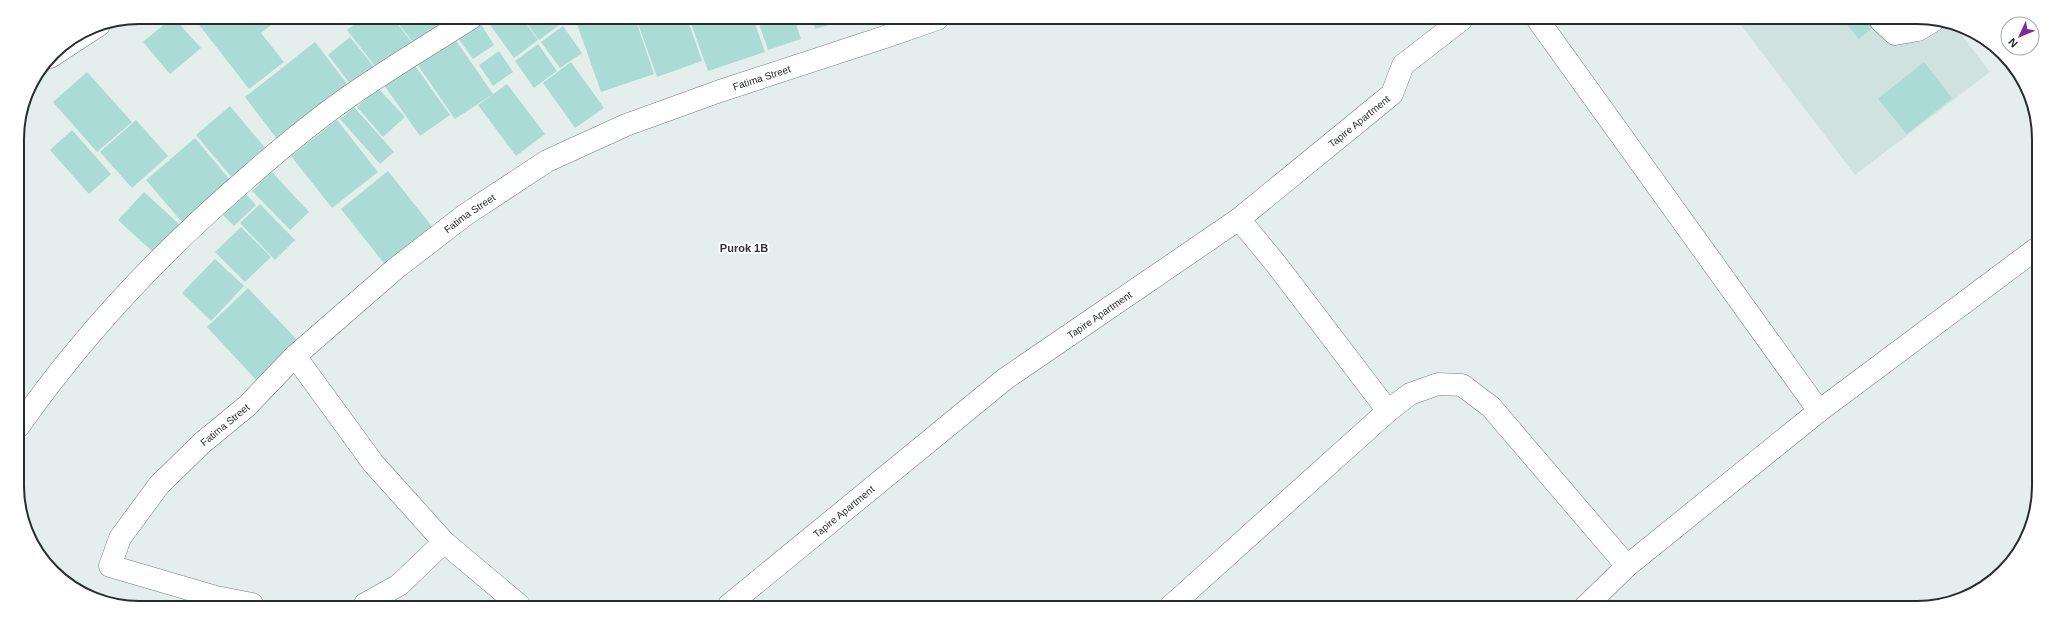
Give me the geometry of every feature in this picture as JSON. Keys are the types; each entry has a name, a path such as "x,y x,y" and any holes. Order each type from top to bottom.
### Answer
{"street":[{"path":"24,419 49,384 94,331 149,269 200,218 284,146 354,93 462,24"},
{"name":"Fatima Street","path":"237,601 216,597 110,566 120,538 159,485 202,443 247,406 295,356 406,260 465,215 547,161 633,122 720,90 878,40 923,24"},
{"name":"Tapire Apartment","path":"734,601 1004,379 1239,219 1392,94 1403,65 1456,24"},
{"path":"1541,24 1819,412"},
{"path":"1883,24 1895,34 1918,30 1927,25"},
{"path":"1239,219 1276,264 1388,411"},
{"path":"1591,601 1627,566 1819,412 2032,252"},
{"path":"295,356 373,463 444,542 514,601"},
{"path":"1177,601 1388,411 1410,394 1438,384 1462,386 1491,407 1627,566"},
{"path":"370,601 399,585 444,542"}],"shaded area":[{"path":"1740,24 1932,25 1960,33 1990,72 1855,175"}],"building":[{"path":"165,24 179,24 201,48 170,74 143,42"},
{"path":"198,24 273,24 261,33 284,62 249,89"},
{"path":"355,24 398,24 413,44 378,70 347,30"},
{"path":"399,24 443,24 444,25 416,46"},
{"path":"481,24 494,45 473,59 458,38"},
{"path":"489,24 526,24 538,40 514,58"},
{"path":"527,24 560,24 539,40"},
{"path":"577,24 637,24 654,74 601,92"},
{"path":"638,24 689,24 702,61 657,77"},
{"path":"691,24 755,24 765,52 708,71"},
{"path":"759,24 796,24 801,39 768,50"},
{"path":"814,24 832,24 815,29"},
{"path":"1846,24 1877,24 1859,39"},
{"path":"563,26 582,53 560,68 541,42"},
{"path":"350,37 374,67 351,85 328,55"},
{"path":"455,39 493,94 455,119 417,64"},
{"path":"315,42 348,85 277,139 245,97"},
{"path":"538,44 557,71 534,88 515,61"},
{"path":"499,51 513,72 493,86 479,65"},
{"path":"571,62 604,108 575,128 543,83"},
{"path":"1924,62 1952,98 1907,134 1878,99"},
{"path":"414,64 450,115 420,136 384,85"},
{"path":"87,72 132,122 97,152 53,102"},
{"path":"507,84 545,134 516,156 478,105"},
{"path":"378,88 405,117 383,137 357,107"},
{"path":"230,106 267,150 233,179 196,135"},
{"path":"354,107 394,152 380,164 340,119"},
{"path":"136,120 168,156 132,188 100,152"},
{"path":"337,120 378,172 332,208 291,156"},
{"path":"72,130 111,174 89,194 50,150"},
{"path":"195,138 231,181 182,222 146,180"},
{"path":"388,171 434,229 387,267 341,209"},
{"path":"272,172 309,212 290,230 252,191"},
{"path":"243,191 256,205 234,226 220,212"},
{"path":"144,192 180,225 154,253 118,220"},
{"path":"260,204 295,240 275,260 240,223"},
{"path":"241,227 271,257 245,282 215,252"},
{"path":"215,259 244,286 211,321 182,293"},
{"path":"248,288 299,342 258,382 207,327"}],"district":[{"name":"Purok 1B","path":"744,248"}]}
